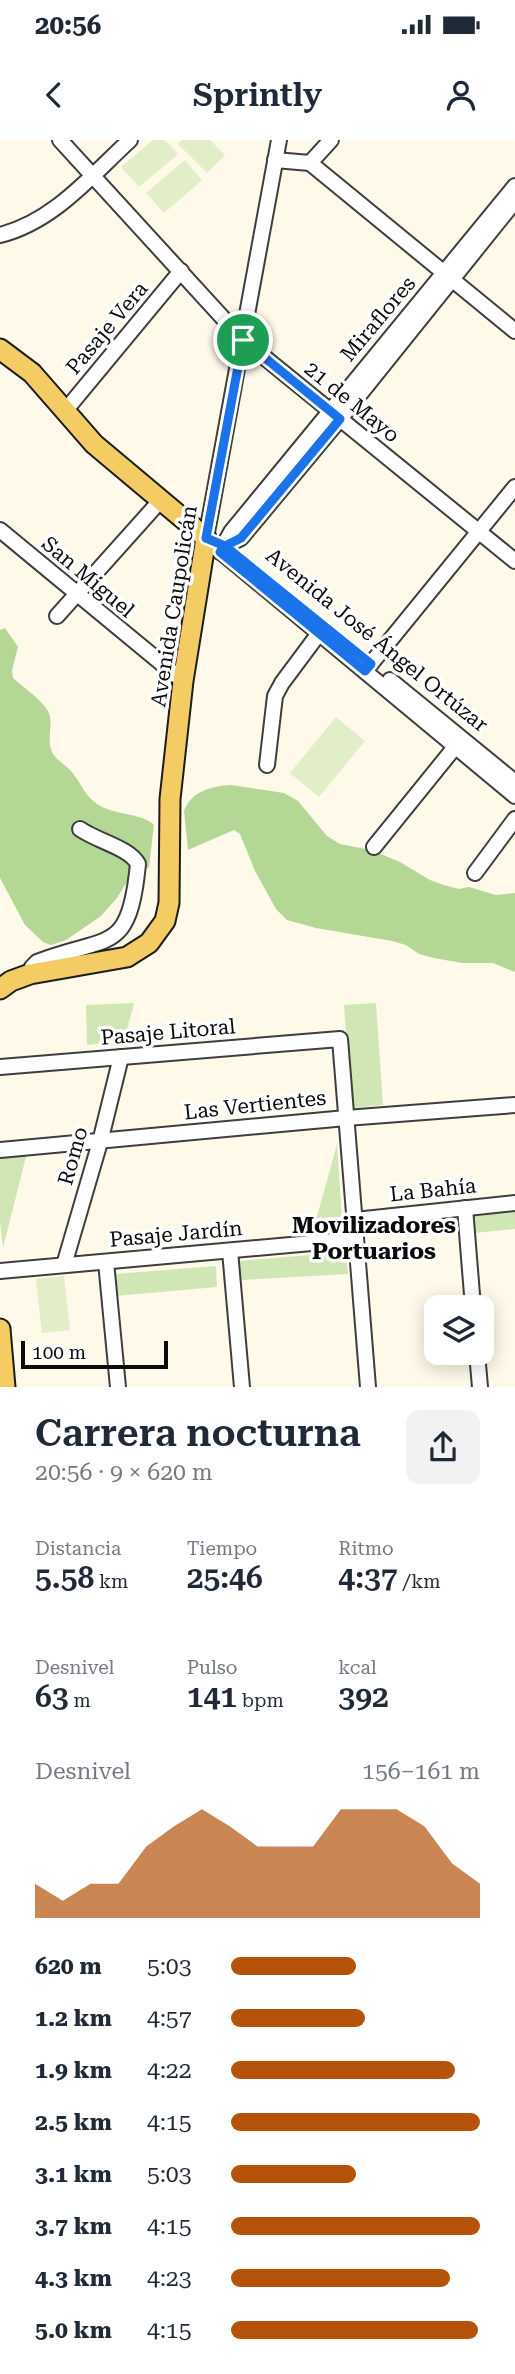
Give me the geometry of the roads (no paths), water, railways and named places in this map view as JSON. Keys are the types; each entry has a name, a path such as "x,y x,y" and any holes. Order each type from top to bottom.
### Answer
{"main road":[{"name":"Avenida José Ángel Ortúzar","path":"0,349 32,373 94,444 217,546"},
{"name":"Avenida Caupolicán","path":"16,977 119,959 143,949 165,921 169,903 170,799 183,681 217,546"},
{"path":"0,989 16,977"},
{"path":"0,1329 5,1387"}],"street":[{"name":"21 de Mayo","path":"60,140 243,340 515,561"},
{"path":"0,235 25,228 43,218 130,140"},
{"name":"Avenida Caupolicán","path":"217,546 243,340 279,140"},
{"path":"310,163 331,140"},
{"path":"275,160 310,163 515,331"},
{"name":"Miraflores","path":"449,276 515,186"},
{"name":"Miraflores","path":"217,546 335,415 449,276 515,201"},
{"name":"Pasaje Vera","path":"65,411 181,271"},
{"path":"368,667 515,487"},
{"path":"57,616 160,501"},
{"name":"San Miguel","path":"0,530 183,681"},
{"name":"Avenida José Ángel Ortúzar","path":"217,546 459,743 515,796"},
{"path":"267,765 275,696 321,630"},
{"path":"373,847 459,743"},
{"name":"Avenida José Ángel Ortúzar","path":"459,743 515,782"},
{"path":"475,873 515,820"},
{"path":"16,977 37,962 102,943 114,936 129,917 138,864 134,856 101,842 80,829"},
{"name":"Pasaje Litoral","path":"0,1067 340,1039 346,1118"},
{"name":"Romo","path":"64,1265 100,1142 121,1057"},
{"name":"Las Vertientes","path":"0,1150 515,1105"},
{"path":"346,1118 368,1387"},
{"name":"La Bahía","path":"355,1220 515,1203"},
{"path":"465,1208 472,1295"},
{"name":"Pasaje Jardín","path":"0,1271 356,1239"},
{"path":"230,1251 242,1387"},
{"path":"106,1262 118,1387"},
{"path":"478,1365 480,1387"}],"district":[{"name":"Movilizadores Portuarios","path":"374,1238"}]}
